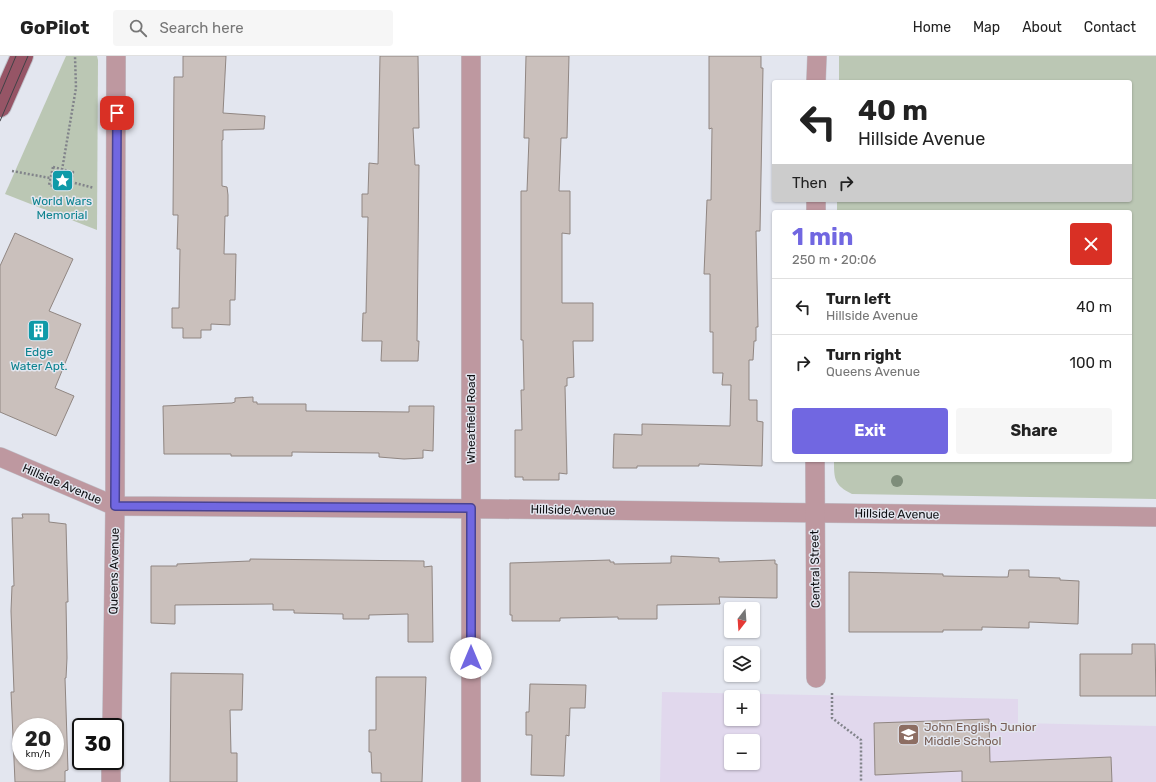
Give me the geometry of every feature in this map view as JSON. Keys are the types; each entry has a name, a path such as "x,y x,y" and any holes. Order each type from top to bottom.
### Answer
{"main road":[{"path":"0,106 22,56"}],"street":[{"name":"Queens Avenue","path":"112,718 115,506 116,56"},
{"name":"Wheatfield Road","path":"471,56 471,782"},
{"path":"816,80 817,56"},
{"name":"Hillside Avenue","path":"0,457 115,506 471,508 1156,517"},
{"name":"Central Street","path":"815,462 814,512 816,678"},
{"path":"111,770 111,782"}],"path":[{"path":"62,170 76,88 75,56"},
{"path":"53,167 73,172 69,190 49,185 50,178 53,167"},
{"path":"12,171 50,178"},
{"path":"816,678 832,686 832,718 861,740 861,782"}],"shaded area":[{"name":"John English Junior Middle School","path":"662,692 724,693 724,726 760,726 760,694 1018,699 1018,723 1156,726 1156,782 660,782"}],"green space":[{"path":"66,56 97,56 98,60 97,230 5,194"},
{"path":"839,56 1156,56 1156,499 852,494 838,484 834,472 834,462 1132,462 1132,210 837,210 837,202 1132,202 1132,80 839,80"}],"building":[{"path":"183,56 226,56 223,113 265,116 264,129 223,130 222,186 227,187 228,195 228,216 225,216 224,254 236,254 235,300 230,300 230,325 211,324 211,330 201,330 201,338 183,338 183,328 172,328 172,308 179,308 180,249 177,249 178,215 173,215 174,77 183,77"},
{"path":"380,56 418,56 419,128 413,128 415,165 419,165 418,361 381,361 382,341 362,341 363,313 366,313 368,217 362,217 362,194 368,194 369,163 378,164"},
{"path":"526,56 569,56 567,138 561,138 559,191 570,191 570,234 562,233 562,303 593,303 593,341 573,341 574,377 567,378 567,386 565,386 567,474 559,473 559,480 523,480 523,477 515,477 515,430 522,430 521,390 524,390 523,340 521,340 521,191 527,191 529,138 524,138"},
{"path":"709,56 761,56 761,68 763,68 760,231 756,231 758,327 756,327 756,341 754,341 753,360 749,360 749,400 757,400 757,421 763,422 762,466 699,464 699,466 637,466 637,468 613,468 614,434 642,435 642,424 730,426 731,385 722,385 723,373 713,373 713,332 710,332 710,274 704,274 707,200 711,200 712,128 709,129"},
{"path":"15,233 73,259 49,311 81,324 55,388 74,396 56,436 0,412 0,266"},
{"path":"253,397 253,402 257,402 257,404 306,404 306,411 409,412 409,406 434,406 433,451 423,450 423,458 404,459 379,457 379,453 292,452 292,456 164,454 163,406 232,403 235,402 235,398"},
{"path":"22,514 49,514 49,522 66,524 68,602 66,602 67,658 65,678 68,770 65,771 65,782 15,782 14,770 64,770 64,718 12,718 11,692 14,692 11,611 12,586 14,586 12,518 23,518"},
{"path":"671,556 719,558 719,562 775,560 775,564 777,564 777,598 719,597 720,604 657,605 657,619 618,619 618,617 560,618 560,621 512,621 512,615 510,615 510,563 610,560 610,562 614,562 614,564 671,563"},
{"path":"250,559 424,561 424,567 432,566 433,642 408,642 408,614 369,615 369,619 343,619 343,614 294,613 294,610 273,610 273,604 175,605 175,624 151,623 151,566 177,566 177,564 250,561"},
{"path":"1009,570 1029,570 1029,577 1060,578 1060,580 1079,581 1078,624 1029,622 1029,628 982,627 982,630 943,630 943,632 849,632 849,572 1008,577"},
{"path":"1132,644 1155,644 1156,696 1080,696 1080,654 1132,654"},
{"path":"171,673 243,674 242,710 230,710 231,753 237,753 237,782 170,782"},
{"path":"376,677 426,677 422,782 381,782 381,773 372,773 371,752 369,752 369,730 376,730"},
{"path":"530,684 586,685 585,708 570,708 569,736 566,735 564,776 531,775 532,735 526,735 526,712 529,712"},
{"path":"989,719 990,762 1111,757 1112,782 962,782 962,771 875,775 874,723"}],"tram line":[{"path":"0,94 16,56"},
{"path":"0,121 28,56"}],"place":[{"name":"World Wars Memorial","path":"62,180"},
{"name":"Edge Water Apt.","path":"39,331"},
{"name":"John English Junior Middle School","path":"909,734"}],"route":[{"path":"117,113 115,506 471,508 471,658"}]}
